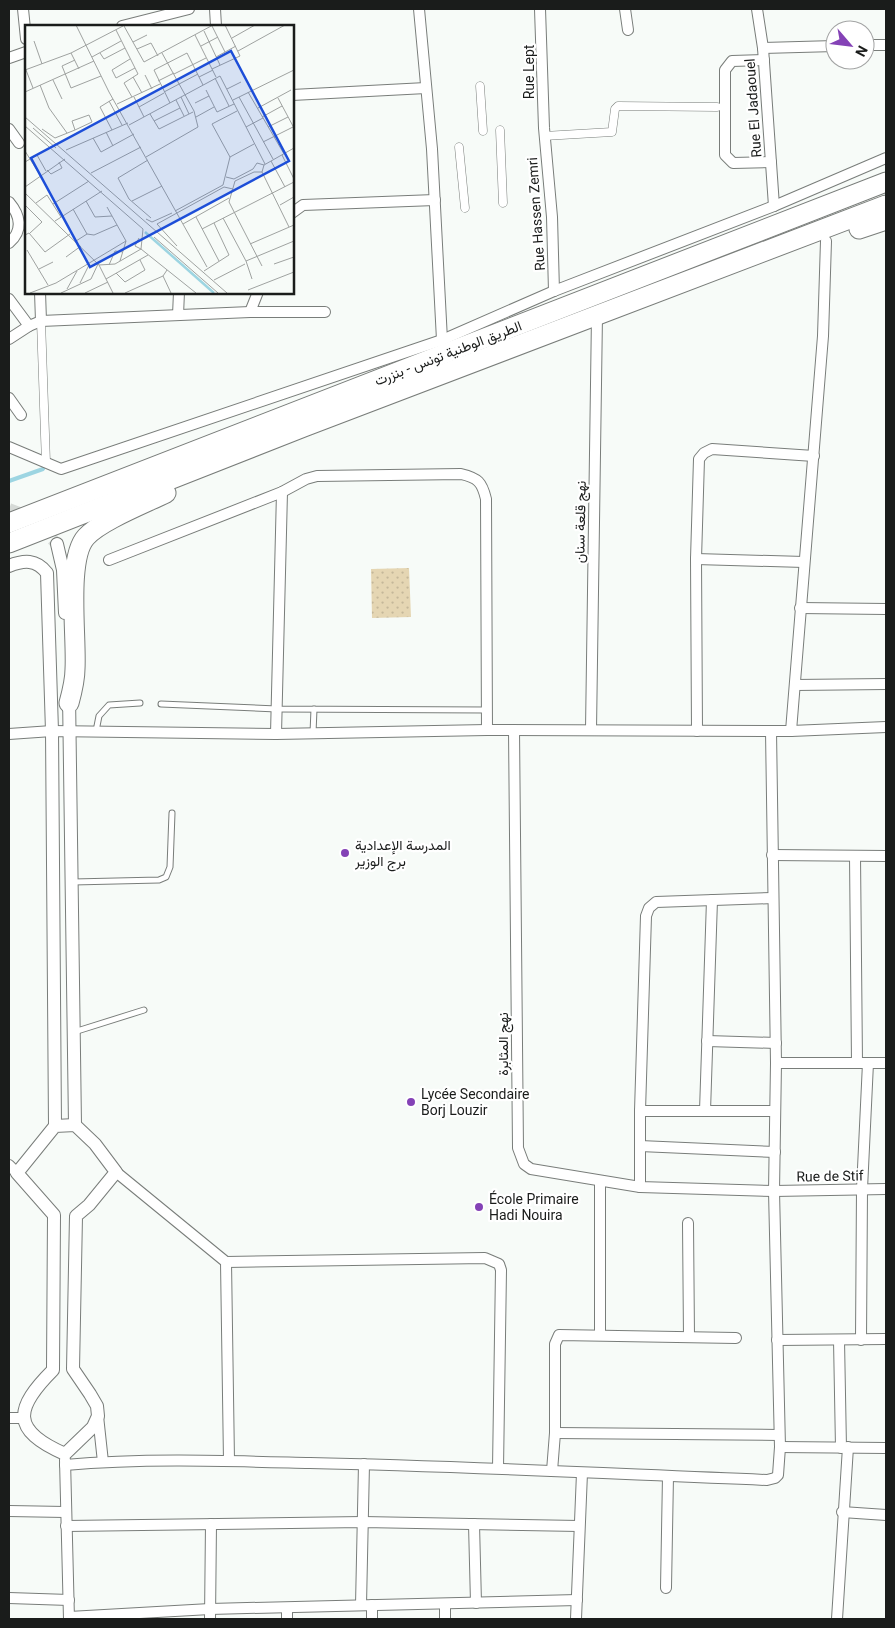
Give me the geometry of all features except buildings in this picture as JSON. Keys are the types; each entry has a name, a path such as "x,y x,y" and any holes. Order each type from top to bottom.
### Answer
{"highway":[{"name":"الطريق الوطنية تونس - بنزرت","path":"9,523 886,182"},
{"name":"الطريق الوطنية تونس - بنزرت","path":"9,543 304,427 886,206"},
{"path":"651,296 779,259 886,220"},
{"path":"9,552 259,452 304,427"},
{"path":"69,703 75,670 75,570 78,550 86,537 101,526 190,480"}],"street":[{"path":"125,25 163,12 189,9"},
{"path":"215,9 216,25"},
{"path":"419,9 435,200 442,340"},
{"name":"Rue Lept","path":"540,9 544,136"},
{"path":"625,9 628,30"},
{"name":"Rue El Jadaouel","path":"757,9 763,48 774,206"},
{"path":"22,11 25,32"},
{"path":"763,48 825,46"},
{"path":"9,58 25,52"},
{"path":"764,60 732,61 726,70 725,155 733,163 771,162"},
{"path":"480,86 483,131"},
{"path":"294,95 426,88"},
{"path":"544,136 612,132 615,109 618,106 716,106"},
{"path":"9,129 19,143"},
{"path":"500,130 503,202"},
{"name":"Rue Hassen Zemri","path":"544,136 552,217 554,291"},
{"path":"459,147 465,208"},
{"path":"9,447 33,459 61,469 442,340 554,291 774,206 886,158"},
{"path":"294,212 303,205 435,200"},
{"path":"9,202 18,214 19,227 16,237 9,243"},
{"path":"791,731 823,336 826,242"},
{"path":"40,294 46,463"},
{"path":"178,314 179,294"},
{"path":"250,312 257,294"},
{"path":"9,299 29,326"},
{"path":"9,339 41,320 178,314 325,312"},
{"name":"نهج قلعة سنان","path":"591,730 597,315"},
{"path":"9,398 21,415"},
{"path":"697,731 696,560 698,467 704,452 712,449 814,456"},
{"path":"109,560 282,492 306,479 317,476 461,474 472,477 483,485 486,499 486,730"},
{"path":"276,734 282,492"},
{"path":"57,544 63,570 70,731 75,1125 95,1144 116,1172 226,1262 485,1258 499,1264 501,1270 498,1468"},
{"path":"696,560 804,562"},
{"path":"9,566 26,561 32,562 38,564 47,573 52,731 55,1126"},
{"path":"800,608 886,609"},
{"path":"795,684 886,684"},
{"path":"9,734 52,731 276,734 486,730 791,731 886,727"},
{"name":"نهج المثابرة","path":"514,730 518,1148 524,1164 531,1169 600,1182 640,1187 774,1191"},
{"path":"73,1369 53,1370 30,1394 24,1405 26,1428 65,1459 104,1462 229,1461 364,1464 668,1476 775,1478 780,1470 780,1447 774,1191 776,1043 771,731"},
{"path":"772,855 886,856"},
{"path":"856,856 863,1063 861,1340"},
{"path":"640,1187 640,1111 646,916 649,908 656,902 773,898"},
{"path":"705,1111 712,900"},
{"path":"707,1041 776,1043"},
{"path":"776,1062 886,1063"},
{"path":"640,1111 775,1111"},
{"path":"53,1370 54,1215 13,1169 55,1126 75,1125"},
{"path":"640,1146 775,1152"},
{"path":"54,1215 76,1216 89,1205 116,1172"},
{"path":"600,1182 600,1335"},
{"name":"Rue de Stif","path":"774,1191 886,1190"},
{"path":"76,1216 73,1369 97,1406 104,1462"},
{"path":"688,1223 689,1337"},
{"path":"226,1262 229,1461"},
{"path":"552,1471 555,1433 557,1339 563,1334 736,1338"},
{"path":"778,1340 886,1339"},
{"path":"837,1619 845,1448 839,1340"},
{"path":"98,1416 94,1427 65,1459 69,1618 210,1614 361,1605 577,1600"},
{"path":"9,1418 24,1418"},
{"path":"555,1433 779,1435"},
{"path":"780,1447 886,1448"},
{"path":"361,1605 364,1464"},
{"path":"576,1619 582,1473"},
{"path":"666,1588 668,1476"},
{"path":"9,1512 65,1512"},
{"path":"842,1512 886,1515"},
{"path":"66,1526 363,1522 579,1526"},
{"path":"210,1614 211,1524"},
{"path":"474,1524 476,1603"},
{"path":"9,1598 69,1600"},
{"path":"445,1604 445,1619"},
{"path":"372,1605 372,1619"},
{"path":"287,1608 287,1619"}],"lane":[{"path":"96,732 99,716 109,705 140,703"},
{"path":"161,704 277,709 486,710"},
{"path":"313,733 314,709"},
{"path":"72,882 159,880 166,878 170,867 172,813"},
{"path":"74,1032 144,1010"}],"shaded area":[{"path":"409,568 411,617 372,618 371,569"}],"waterway":[{"path":"9,481 43,469"}],"tunnel":[{"path":"9,509 30,517 57,544"}],"place":[{"name":"المدرسة الإعدادية برج الوزير","path":"345,853"},
{"name":"Lycée Secondaire Borj Louzir","path":"411,1102"},
{"name":"École Primaire Hadi Nouira","path":"479,1207"}]}
